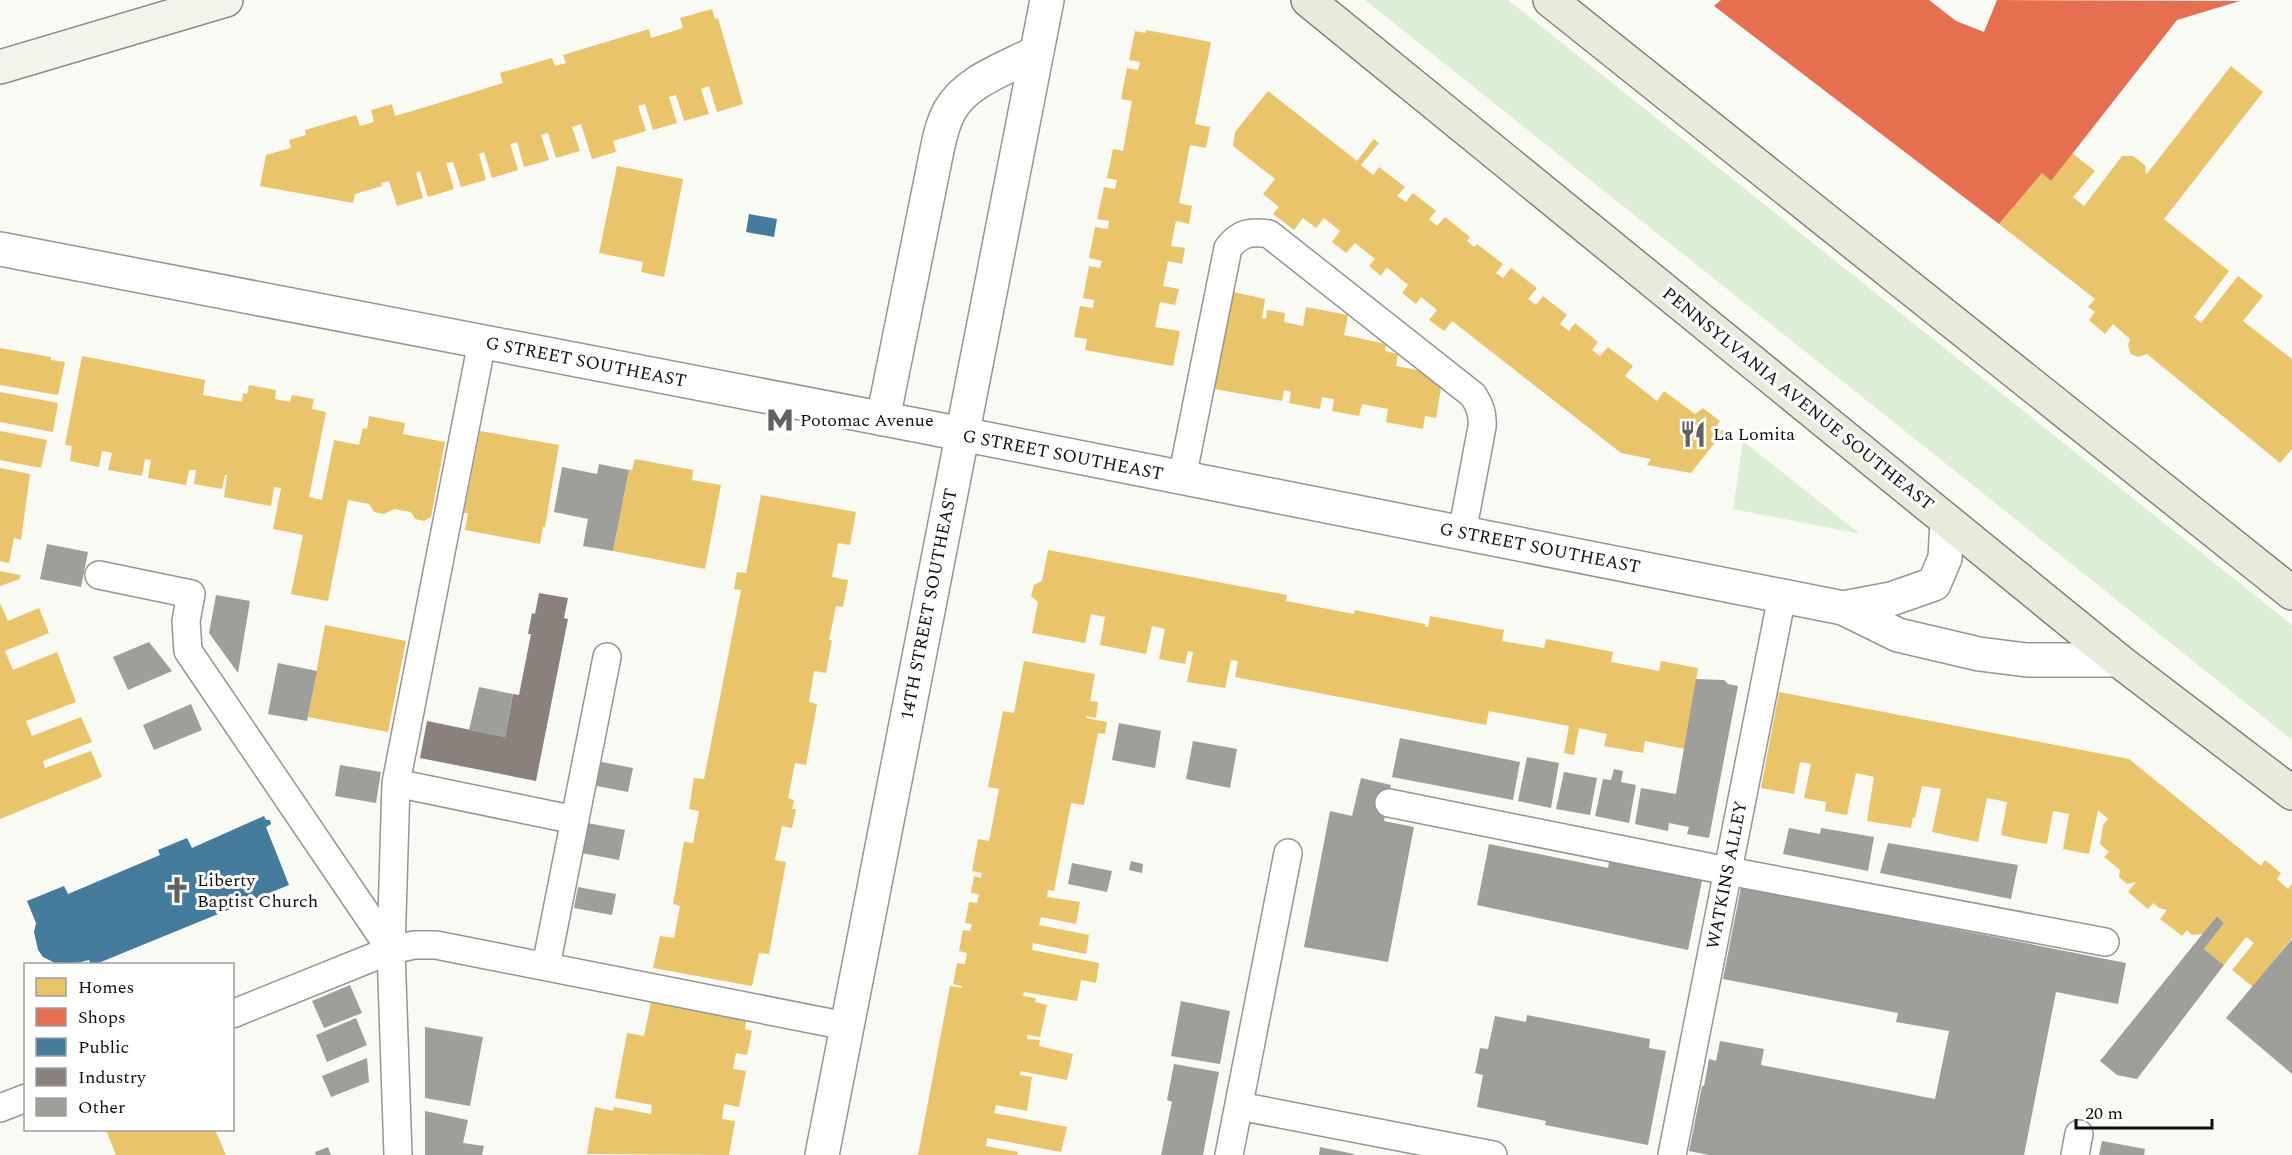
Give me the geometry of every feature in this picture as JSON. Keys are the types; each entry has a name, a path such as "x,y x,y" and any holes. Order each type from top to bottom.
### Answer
{"main road":[{"path":"0,67 226,0"},
{"name":"PENNSYLVANIA AVENUE SOUTHEAST","path":"1308,0 2118,660 2292,793"},
{"path":"1550,0 2292,593"}],"street":[{"name":"14TH STREET SOUTHEAST","path":"822,1155 1047,0"},
{"path":"883,420 941,131 960,96 977,84 1035,53"},
{"name":"G STREET SOUTHEAST","path":"0,249 1843,608 1898,635 1979,654 2027,660 2118,660"},
{"name":"G STREET SOUTHEAST","path":"1843,608 1892,599 1934,584 1945,558 1947,520"}],"lane":[{"path":"1182,478 1228,248 1239,236 1255,232 1269,234 1473,395 1479,404 1483,416 1482,427 1462,533"},
{"path":"398,1155 391,950 396,783 482,342"},
{"path":"99,575 191,594 186,621 188,651 391,950"},
{"name":"WATKINS ALLEY","path":"1672,1155 1782,596"},
{"path":"546,966 607,657"},
{"path":"396,783 575,820"},
{"path":"1389,803 1728,871 2105,942"},
{"path":"1230,1155 1288,853"},
{"path":"234,1013 391,950 414,945 436,945 846,1026"},
{"path":"0,1108 24,1099"},
{"path":"1239,1106 1493,1155"}],"green space":[{"path":"1365,0 1508,0 2292,625 2292,740"},
{"path":"1743,441 1860,534 1733,509"}],"building: Homes":[{"path":"712,9 715,19 718,18 743,104 717,112 709,86 701,89 709,114 684,121 676,95 669,97 677,123 653,130 645,104 638,106 646,131 613,141 616,152 592,159 581,124 572,127 580,151 556,158 548,133 541,135 549,160 524,167 517,142 510,144 518,170 492,178 484,152 479,154 486,180 461,187 453,162 446,163 454,189 428,197 420,171 416,173 423,198 397,206 389,181 381,183 382,186 355,194 353,203 260,186 266,155 291,148 289,140 306,135 305,130 356,115 360,126 374,122 371,110 392,104 395,116 429,106 503,83 500,73 552,58 555,66 566,63 563,55 649,29 651,38 683,28 680,18"},
{"path":"1146,30 1211,42 1195,124 1210,127 1206,148 1190,145 1179,203 1192,206 1189,224 1176,221 1171,246 1185,248 1182,264 1168,261 1163,286 1179,289 1175,305 1160,302 1155,327 1180,331 1173,366 1085,350 1087,339 1074,337 1080,306 1093,308 1094,300 1083,298 1089,266 1100,268 1102,261 1089,258 1095,227 1108,229 1109,221 1097,219 1104,187 1115,189 1117,180 1107,178 1113,149 1123,151 1132,101 1121,99 1127,68 1138,70 1140,62 1129,60 1135,31 1146,33"},
{"path":"2231,66 2263,92 2164,219 2229,271 2194,317 2201,323 2238,276 2263,296 2243,321 2292,359 2292,449 2280,463 2147,354 2138,357 2131,354 2128,345 2130,339 2113,324 2105,334 2089,320 2095,312 2088,307 2095,299 1999,224 2042,173 2051,181 2072,153 2095,171 2073,197 2084,206 2122,156 2133,156 2145,165 2146,175"},
{"path":"1268,91 1357,161 1374,139 1379,143 1361,165 1373,175 1379,167 1405,187 1397,196 1406,202 1413,193 1436,211 1429,219 1437,226 1445,217 1470,237 1467,241 1474,247 1477,244 1503,264 1496,273 1503,278 1511,268 1537,288 1528,299 1536,305 1543,296 1567,315 1560,324 1569,331 1575,323 1598,342 1592,350 1600,356 1608,347 1633,366 1625,376 1657,401 1664,391 1695,414 1703,408 1720,421 1717,425 1724,431 1691,473 1647,465 1651,459 1621,453 1452,321 1444,331 1429,320 1437,310 1421,297 1416,304 1402,293 1408,285 1389,269 1386,268 1381,276 1369,266 1375,259 1355,243 1346,253 1332,242 1340,231 1324,218 1316,228 1303,218 1294,230 1273,214 1279,207 1263,194 1275,179 1233,146 1235,132"},
{"path":"617,166 683,179 664,277 641,272 643,262 599,253"},
{"path":"1229,291 1265,299 1262,318 1266,319 1267,310 1285,313 1284,322 1303,326 1306,307 1348,315 1344,335 1386,344 1385,351 1398,354 1396,366 1443,375 1436,418 1425,416 1423,429 1386,422 1388,409 1362,404 1359,416 1332,411 1334,399 1322,397 1320,409 1289,403 1291,392 1284,390 1282,401 1209,388"},
{"path":"0,348 51,357 51,360 65,362 58,395 0,385"},
{"path":"82,356 205,380 203,395 242,402 243,393 247,394 249,385 276,390 275,399 290,402 292,395 314,399 312,409 326,412 309,497 322,500 334,440 359,445 363,428 367,429 369,416 405,423 403,434 445,442 431,517 424,521 415,519 411,512 394,509 384,514 374,512 369,504 348,500 328,601 291,594 303,535 273,529 281,488 274,487 271,506 224,497 227,475 225,475 222,489 194,484 196,470 189,470 186,485 148,478 151,460 145,459 142,476 108,470 112,453 102,451 99,467 70,461 72,446 65,445"},
{"path":"0,392 58,403 53,432 0,422"},
{"path":"0,431 47,440 41,468 0,460"},
{"path":"480,431 559,445 540,544 465,530 468,513 464,513"},
{"path":"635,459 693,470 692,480 721,485 705,569 613,551 629,470 632,470"},
{"path":"0,468 30,474 21,540 14,538 9,563 0,561"},
{"path":"761,495 856,512 850,545 838,543 832,577 848,580 843,607 836,606 829,640 832,640 826,673 814,671 809,702 817,704 806,765 795,763 788,798 794,800 792,809 796,809 792,828 782,826 775,860 786,862 769,954 759,953 752,986 653,968 660,936 674,938 680,906 673,904 684,842 693,843 699,811 689,809 694,778 704,779 741,590 734,589 737,572 746,573"},
{"path":"1048,550 1287,595 1286,601 1354,614 1355,610 1425,624 1425,627 1428,627 1430,616 1504,630 1502,641 1544,648 1546,639 1613,652 1611,662 1659,671 1661,661 1698,668 1685,749 1645,741 1643,753 1604,746 1607,734 1579,728 1574,755 1564,753 1569,726 1489,711 1486,725 1235,677 1238,661 1231,660 1225,688 1187,682 1193,652 1188,651 1185,664 1159,659 1165,629 1152,626 1146,654 1100,645 1105,617 1091,614 1085,643 1032,633 1038,602 1031,596 1034,585 1042,581"},
{"path":"0,571 20,575 20,579 0,586"},
{"path":"0,603 8,621 39,608 49,633 5,651 13,670 57,652 76,702 26,721 32,736 81,717 92,742 43,761 45,768 91,751 102,777 0,819"},
{"path":"325,625 406,641 388,732 308,717"},
{"path":"1024,661 1095,674 1090,701 1098,702 1096,718 1086,716 1086,718 1107,722 1105,734 1098,733 1084,805 1071,803 1054,891 1048,890 1047,897 1080,902 1076,924 1041,917 1039,925 1089,935 1086,954 1033,943 1032,950 1099,963 1096,983 1081,980 1077,1001 1024,992 1023,996 1036,998 1035,1002 1047,1005 1040,1037 1027,1035 1027,1039 1040,1040 1039,1046 1073,1054 1067,1080 1020,1071 1020,1075 1032,1077 1027,1111 996,1105 994,1113 1067,1127 1061,1152 987,1138 986,1146 1018,1152 1017,1155 918,1155 950,986 962,988 962,986 953,984 957,963 965,964 967,953 959,951 963,930 970,931 972,924 965,923 969,902 977,903 979,894 971,893 974,876 981,878 982,873 972,871 978,839 989,841 999,789 988,787 1003,711 1014,713"},
{"path":"1779,692 2129,759 2261,866 2265,860 2281,873 2277,879 2288,889 2292,884 2292,938 2253,987 2232,970 2254,943 2246,937 2224,965 2204,949 2224,923 2217,916 2203,934 2192,935 2187,930 2182,936 2160,919 2167,910 2153,903 2148,909 2128,892 2136,882 2127,884 2119,877 2120,870 2104,857 2109,852 2100,844 2103,825 2108,819 2098,810 2089,854 2063,849 2069,814 2053,811 2047,844 2024,840 2001,835 2007,802 1987,798 1978,842 1932,832 1941,789 1922,786 1911,828 1867,821 1874,777 1856,773 1847,815 1825,811 1826,802 1804,798 1811,764 1800,762 1794,794 1761,788"},
{"path":"652,997 747,1015 745,1029 752,1031 747,1055 736,1053 733,1069 746,1071 739,1107 724,1104 722,1119 735,1121 729,1155 587,1154 595,1107 613,1111 614,1107 651,1114 652,1105 615,1098 627,1033 644,1036"},
{"path":"106,1131 215,1131 226,1155 116,1155"}],"building: Shops":[{"path":"1721,0 1929,0 1956,21 1984,32 1997,0 2240,1 2177,20 2051,181 2042,173 1999,224 1714,6"}],"building: Public":[{"path":"749,214 777,219 774,237 746,232"},
{"name":"Liberty Baptist Church","path":"264,816 266,820 270,820 271,824 266,827 289,885 98,963 90,963 89,960 77,963 55,963 43,957 38,950 34,932 36,923 27,901 64,886 68,894 160,855 158,850 187,838 192,848"}],"building: Industry":[{"path":"539,593 568,598 564,618 568,619 536,781 420,758 427,721 505,737 513,694 519,695 531,634 528,634 532,613 535,614"}],"building: Other":[{"path":"599,464 629,470 613,551 583,546 588,519 554,512 562,467 597,474"},
{"path":"47,544 88,552 81,587 40,579"},
{"path":"216,595 250,601 238,673 209,633"},
{"path":"149,642 172,671 128,690 113,657"},
{"path":"278,663 317,671 307,721 268,714"},
{"path":"1696,679 1724,680 1728,684 1738,686 1709,838 1687,834 1689,827 1669,823 1668,831 1635,824 1641,788 1676,794"},
{"path":"479,687 513,694 505,737 469,730"},
{"path":"191,704 202,730 154,750 143,725"},
{"path":"1119,723 1161,731 1155,768 1112,760"},
{"path":"1400,738 1520,762 1513,800 1392,777"},
{"path":"1193,741 1237,749 1230,788 1186,779"},
{"path":"1527,757 1559,763 1551,808 1518,801"},
{"path":"597,761 633,768 628,792 592,785"},
{"path":"340,765 381,772 376,803 335,796"},
{"path":"1614,769 1623,771 1621,782 1636,785 1629,823 1595,816 1603,779 1611,780"},
{"path":"1564,772 1597,778 1590,815 1556,809"},
{"path":"1361,778 1391,785 1384,821 1414,827 1388,962 1304,947 1330,811 1352,816"},
{"path":"582,822 625,830 619,860 576,852"},
{"path":"1789,828 1820,834 1821,828 1874,837 1868,871 1783,854"},
{"path":"1888,843 2018,865 2011,899 1880,873"},
{"path":"1489,844 1608,868 1610,857 1703,876 1688,950 1477,905"},
{"path":"1131,861 1143,864 1142,873 1129,870"},
{"path":"1072,863 1112,871 1107,892 1068,884"},
{"path":"578,887 616,894 612,915 574,908"},
{"path":"1741,887 2126,963 2118,1004 2056,992 2024,1155 1709,1155 1689,1151 1709,1059 1716,1061 1720,1041 1764,1049 1761,1065 1935,1099 1949,1031 1896,1022 1898,1013 1723,979"},
{"path":"2217,916 2224,923 2204,949 2224,965 2137,1079 2117,1075 2100,1061"},
{"path":"2292,939 2292,1074 2226,1018"},
{"path":"350,985 362,1013 324,1028 312,1001"},
{"path":"1181,1001 1230,1011 1220,1064 1171,1056"},
{"path":"1527,1015 1650,1039 1649,1048 1666,1051 1648,1145 1545,1125 1546,1121 1477,1107 1483,1075 1475,1073 1480,1048 1488,1049 1495,1016 1526,1022"},
{"path":"356,1018 367,1045 327,1062 316,1035"},
{"path":"425,1027 483,1037 470,1106 425,1098"},
{"path":"367,1058 369,1082 331,1097 322,1076"},
{"path":"1174,1064 1219,1072 1203,1155 1161,1155 1172,1102 1167,1100"},
{"path":"425,1111 468,1120 463,1143 484,1146 482,1155 425,1155"},
{"path":"2102,1141 2145,1149 2144,1155 2099,1155"},
{"path":"328,1147 331,1155 316,1155 315,1152"},
{"path":"1320,1147 1354,1154 1354,1155 1319,1155"}],"place":[{"name":"Potomac Avenue","path":"780,420"},
{"name":"La Lomita","path":"1693,434"},
{"name":"Liberty Baptist Church","path":"177,890"}]}
